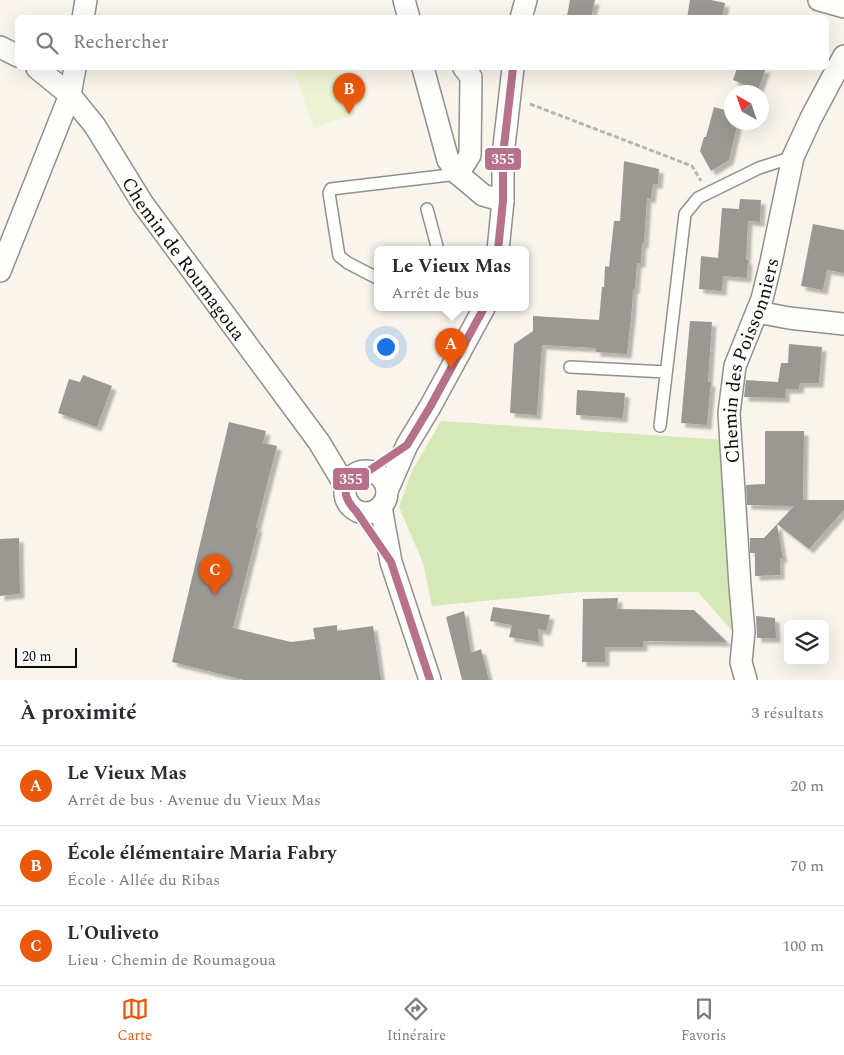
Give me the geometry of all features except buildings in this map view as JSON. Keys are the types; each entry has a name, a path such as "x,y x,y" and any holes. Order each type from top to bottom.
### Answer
{"street":[{"path":"84,15 86,0"},
{"path":"404,0 408,15"},
{"path":"523,15 526,0"},
{"path":"819,0 844,7"},
{"path":"0,47 15,54"},
{"name":"Chemin des Poissonniers","path":"746,680 741,662 744,632 729,413 735,366 762,299 794,157 811,118 844,56"},
{"name":"Chemin de Roumagoua","path":"39,70 70,95 96,126 143,204 319,442 358,477"},
{"path":"0,271 70,95 75,70"},
{"path":"424,70 448,160 458,174 483,195 502,201"},
{"path":"458,174 470,155 471,77 466,70"},
{"path":"498,246 503,155 513,70"},
{"path":"356,511 370,513 376,511 384,499 407,445 482,311"},
{"path":"757,312 789,318 844,324"},
{"path":"391,562 356,511 351,507 345,494 358,477 407,445"},
{"path":"358,477 373,472 383,479 391,562 430,680"}],"lane":[{"path":"660,426 685,214 698,198 708,192 759,168 794,157"},
{"path":"374,276 348,263 339,256 329,193 331,189 458,174"},
{"path":"427,209 437,246"},
{"path":"570,367 666,372"}],"path":[{"path":"529,112 529,104 692,166 708,192"}],"green space":[{"path":"294,70 340,70 355,114 314,128"},
{"path":"441,421 726,440 735,634 698,592 580,592 432,606 423,563 399,507 412,471"}],"transit line":[{"name":"355","path":"498,246 503,201 503,155 513,70"},
{"name":"355","path":"430,680 391,562 351,505 347,498 346,487 353,478 367,472 407,445 482,311"}],"place":[{"name":"École élémentaire Maria Fabry","path":"349,114"},
{"name":"Le Vieux Mas","path":"451,369"},
{"name":"L'Ouliveto","path":"215,595"}]}
